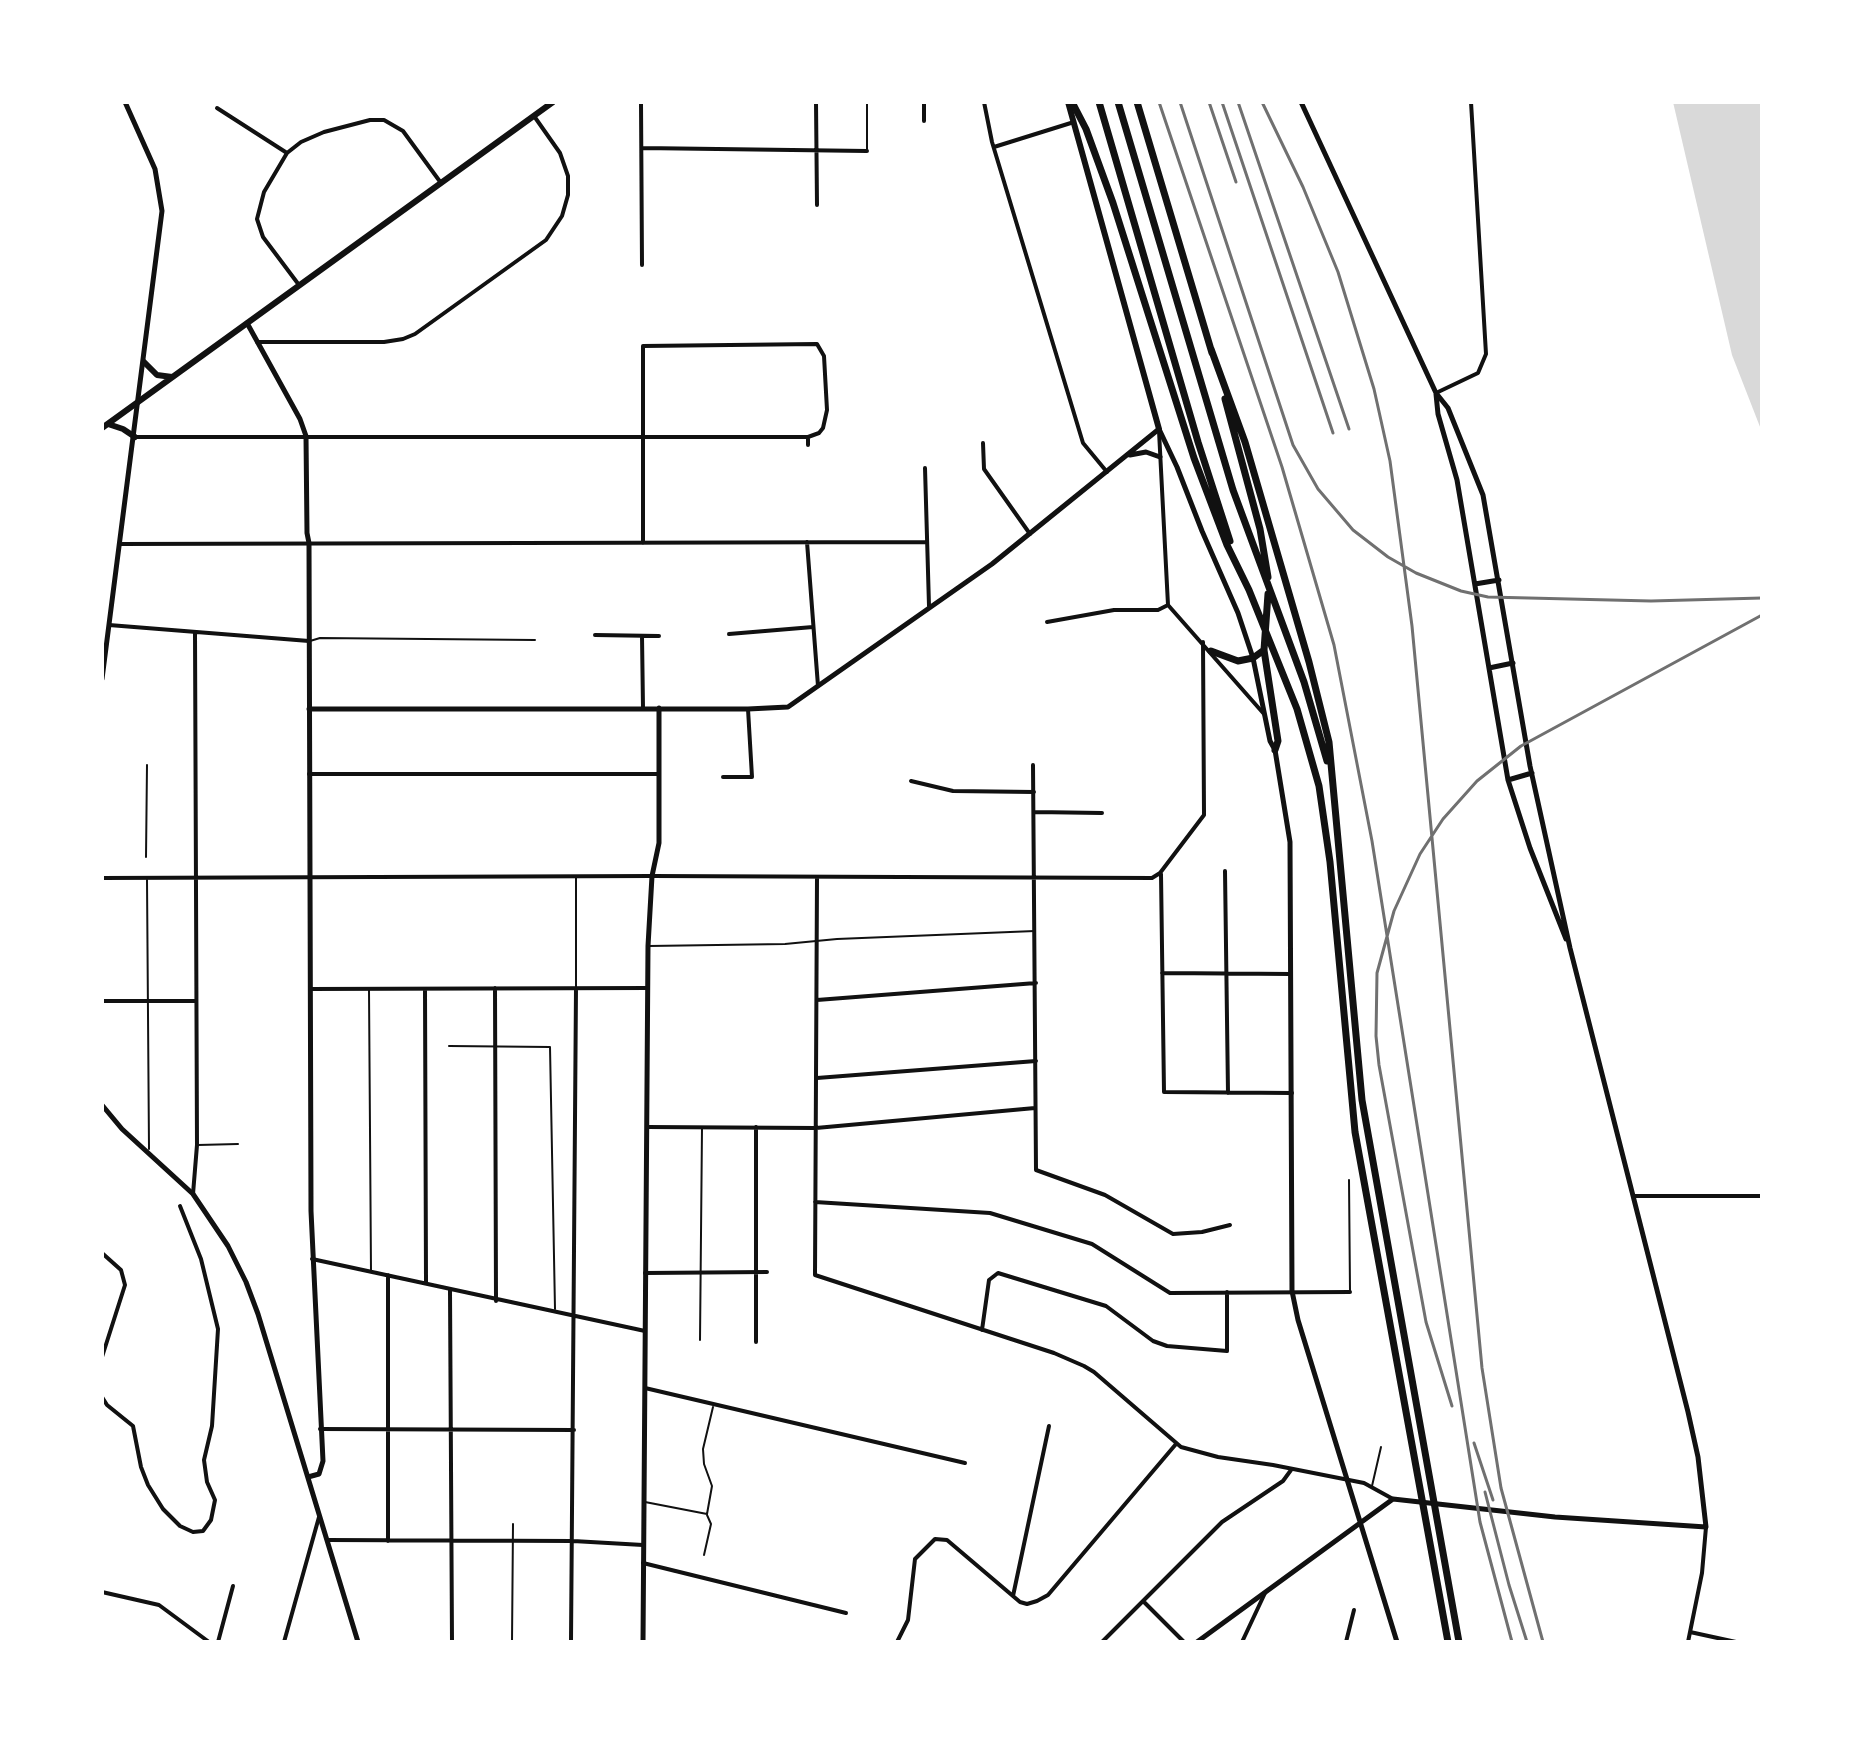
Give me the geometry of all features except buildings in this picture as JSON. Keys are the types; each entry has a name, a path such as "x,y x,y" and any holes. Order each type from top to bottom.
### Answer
{"highway":[{"path":"1070,102 1086,129 1113,203 1194,458 1218,522 1249,590"},
{"path":"1099,102 1214,493 1297,709 1319,786 1330,862 1355,1132 1448,1642"},
{"path":"1118,102 1233,490 1304,682 1333,795"},
{"path":"1137,102 1211,349 1260,529 1268,578 1260,655 1278,741 1275,750"},
{"path":"1211,349 1245,442 1329,742 1362,1100 1459,1642"},
{"path":"1211,651 1238,661 1260,655"}],"main road":[{"path":"105,426 553,102"},
{"path":"1070,102 1159,429"},
{"path":"144,362 157,375 172,377"},
{"path":"105,426 123,429 135,437"}],"street":[{"path":"102,679 161,226 161,197 155,169 125,102"},
{"path":"641,102 642,265"},
{"path":"816,102 817,205"},
{"path":"924,102 924,121"},
{"path":"984,102 994,147 1083,443 1107,472"},
{"path":"1301,102 1436,393 1448,408 1483,495 1532,773 1570,948 1698,1457 1706,1527 1702,1573 1688,1642"},
{"path":"1436,393 1473,377 1482,367 1486,354 1471,102"},
{"path":"217,108 287,153"},
{"path":"257,342 384,342 403,339 415,334 546,240 562,216 568,195 568,176 560,153 534,116"},
{"path":"299,285 263,237 257,219 260,201 287,153 301,142 324,132 370,120 384,120 403,131 441,183"},
{"path":"994,147 1074,122"},
{"path":"642,148 867,151"},
{"path":"247,323 300,419 306,436 312,1259 322,1470 308,1477"},
{"path":"135,437 306,436 643,437 808,437 819,433 826,416 824,356 817,344 643,346 643,437 643,543"},
{"path":"1436,393 1438,414 1457,480 1508,780 1530,848 1570,948"},
{"path":"309,709 788,707 1030,534 1159,429"},
{"path":"1159,429 1168,605 1266,716"},
{"path":"1159,429 1260,655 1270,741 1275,750 1290,842 1292,1291 1298,1320 1397,1642"},
{"path":"808,437 808,445"},
{"path":"983,443 984,469 1030,534"},
{"path":"1126,456 1146,452 1160,457"},
{"path":"925,468 929,606"},
{"path":"807,542 818,686"},
{"path":"119,544 927,542"},
{"path":"1475,584 1499,580"},
{"path":"1047,622 1114,610 1158,610 1168,605"},
{"path":"109,625 309,641"},
{"path":"729,634 813,627"},
{"path":"193,1194 197,1145 195,632"},
{"path":"595,635 659,636"},
{"path":"642,636 643,708"},
{"path":"102,878 1149,878 1161,872 1204,815 1203,642"},
{"path":"1489,668 1513,663"},
{"path":"643,1642 648,946 652,876 659,843 659,708"},
{"path":"723,777 752,777 748,709"},
{"path":"1033,765 1036,1170 1105,1195 1173,1234 1202,1232 1230,1225"},
{"path":"1508,780 1532,773"},
{"path":"309,774 659,774"},
{"path":"911,781 953,791 1034,792"},
{"path":"1035,812 1102,813"},
{"path":"1225,871 1228,1093"},
{"path":"1161,872 1164,1092 1292,1093"},
{"path":"817,878 815,1275 1054,1353 1094,1372 1176,1444 1218,1457 1372,1487 1393,1499 1555,1517 1706,1527"},
{"path":"1162,973 1292,974"},
{"path":"817,1000 1036,983"},
{"path":"495,988 496,1301"},
{"path":"571,1642 576,988"},
{"path":"310,989 648,988"},
{"path":"425,989 426,1283"},
{"path":"102,1001 196,1001"},
{"path":"817,1078 1036,1061"},
{"path":"102,1105 122,1129 193,1194 228,1246 246,1282 358,1642"},
{"path":"647,1127 816,1128 1036,1107"},
{"path":"756,1127 756,1342"},
{"path":"1633,1196 1762,1196"},
{"path":"815,1202 990,1213 1092,1244 1170,1293 1350,1292"},
{"path":"102,1397 107,1405 133,1426 141,1467 163,1509 180,1526 193,1532 203,1531 211,1520 215,1500 207,1482 204,1460 212,1426 218,1329 201,1259 180,1206"},
{"path":"102,1253 121,1270 125,1285 102,1357"},
{"path":"312,1259 645,1331"},
{"path":"645,1273 767,1272"},
{"path":"982,1330 991,1276 1003,1274 1106,1306 1153,1341 1167,1346 1227,1351 1227,1292"},
{"path":"388,1275 388,1541"},
{"path":"450,1290 452,1642"},
{"path":"645,1388 965,1463"},
{"path":"1013,1596 1049,1426"},
{"path":"320,1429 574,1430"},
{"path":"897,1642 910,1610 915,1559 938,1538 947,1540 1013,1596 1027,1604 1048,1595 1176,1444"},
{"path":"1102,1642 1222,1522 1283,1481 1292,1469"},
{"path":"1197,1642 1393,1499"},
{"path":"284,1642 319,1516"},
{"path":"327,1540 573,1541 643,1545"},
{"path":"643,1563 846,1613"},
{"path":"218,1642 233,1586"},
{"path":"1242,1642 1266,1590"},
{"path":"102,1592 159,1605 209,1642"},
{"path":"1143,1601 1184,1642"},
{"path":"1346,1642 1354,1610"},
{"path":"1690,1632 1736,1642"}],"lane":[{"path":"867,102 867,151"},
{"path":"309,641 320,638 535,640"},
{"path":"146,857 147,765"},
{"path":"576,876 576,988"},
{"path":"147,878 149,1152"},
{"path":"648,946 785,944 1035,931"},
{"path":"369,989 371,1272"},
{"path":"449,1046 550,1047 555,1313"},
{"path":"700,1340 702,1127"},
{"path":"197,1145 238,1144"},
{"path":"1349,1180 1350,1292"},
{"path":"704,1555 711,1524 707,1514 712,1486 704,1464 703,1449 714,1404"},
{"path":"1372,1487 1381,1447"},
{"path":"644,1501 707,1514"},
{"path":"512,1642 513,1524"}],"shaded area":[{"path":"1673,102 1762,102 1762,432 1732,355"}],"railway":[{"path":"1159,102 1282,467 1334,645 1372,841 1480,1522 1512,1642"},
{"path":"1180,102 1293,445 1318,489 1353,530 1388,557 1416,573 1461,591 1488,597 1651,601 1762,598"},
{"path":"1209,102 1236,182"},
{"path":"1222,102 1333,433"},
{"path":"1238,102 1349,429"},
{"path":"1262,102 1303,187 1338,272 1374,389 1390,461 1412,626 1482,1368 1501,1488 1543,1642"},
{"path":"1452,1406 1426,1322 1379,1065 1377,973 1394,911 1420,854 1443,819 1477,781 1521,746 1762,615"},
{"path":"1474,1443 1493,1500"},
{"path":"1485,1492 1527,1642"}]}
